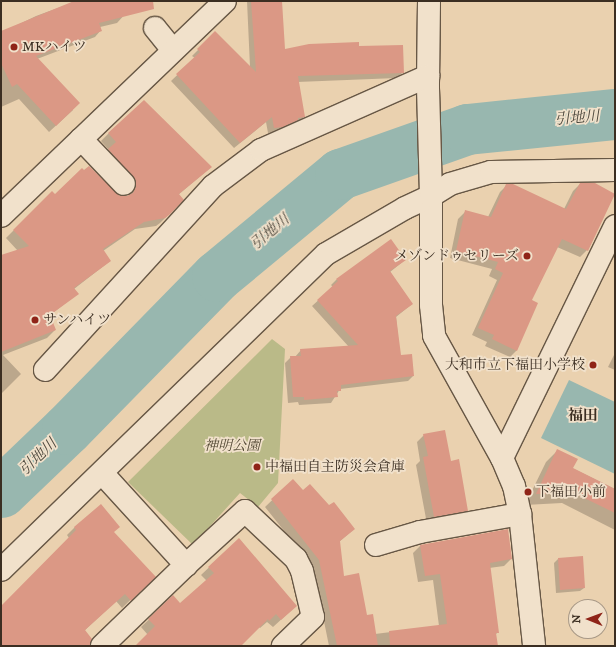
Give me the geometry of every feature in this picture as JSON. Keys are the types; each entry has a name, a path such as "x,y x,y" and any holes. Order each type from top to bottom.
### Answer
{"street":[{"path":"1,216 225,1"},
{"path":"429,1 428,82 431,188 431,305 434,336 502,458 514,486 520,514 534,646"},
{"path":"155,28 174,50"},
{"path":"45,370 213,186 261,150 428,82"},
{"path":"81,139 124,184"},
{"path":"1,570 326,254 405,208 431,188 491,172 615,170"},
{"path":"502,458 615,226"},
{"path":"102,473 186,565"},
{"path":"102,646 186,565 245,511 296,559 302,571 312,617 283,646"},
{"path":"376,545 420,532 520,514"}],"green space":[{"name":"神明公園","path":"272,339 285,349 278,483 258,507 240,493 193,545 128,482"}],"water":[{"path":"569,380 615,402 615,474 541,438"}],"building":[{"path":"74,1 153,1 154,9 99,23 102,31 36,56 80,103 56,126 17,84 12,87 1,63 1,31"},
{"path":"251,1 282,1 285,49 309,44 359,42 359,46 403,45 404,73 298,76 305,117 298,118 298,120 283,127 274,128 272,117 240,143 176,74 200,52 197,49 215,31 256,72"},
{"path":"144,100 212,167 179,194 184,200 169,215 165,218 144,222 103,249 111,261 74,288 79,294 50,315 56,330 1,352 1,255 29,246 13,230 52,191 55,194 82,168 84,170 89,166 120,196 127,196 133,193 136,187 136,181 108,149 116,142 108,133"},
{"path":"580,183 595,183 615,194 588,251 562,239 532,300 538,303 517,351 492,339 494,335 478,328 503,273 495,269 498,262 456,251 465,210 491,217 506,184 513,184 566,209"},
{"path":"391,239 406,260 390,271 413,304 396,316 401,355 412,354 414,376 341,385 341,391 337,391 338,397 304,400 304,397 293,397 290,356 301,356 300,349 358,345 317,300 338,281 336,279"},
{"path":"445,430 451,461 459,459 468,511 434,517 423,457 428,456 423,434"},
{"path":"557,449 578,459 573,468 615,489 615,513 574,493 536,494"},
{"path":"293,479 303,490 310,484 329,505 334,502 355,529 340,541 344,576 359,573 367,615 373,614 378,646 337,646 319,560 271,499"},
{"path":"101,504 120,527 114,532 156,577 131,601 125,594 85,630 92,639 90,646 1,646 1,606 76,530 74,527"},
{"path":"508,529 512,559 490,563 499,633 496,633 498,646 390,646 389,631 447,624 440,574 425,576 420,545"},
{"path":"239,538 297,606 281,620 276,614 269,621 268,619 241,646 135,646 155,626 148,619 173,595 180,603 214,573 208,567"},
{"path":"583,556 585,588 560,590 558,558"}],"waterway":[{"name":"引地川","path":"1,492 67,429 217,276 340,174 467,129 615,114"}],"place":[{"name":"MKハイツ","path":"14,47"},
{"name":"メゾンドゥセリーズ","path":"527,256"},
{"name":"サンハイツ","path":"35,320"},
{"name":"大和市立下福田小学校","path":"593,365"},
{"name":"中福田自主防災会倉庫","path":"257,467"},
{"name":"下福田小前","path":"528,492"}],"district":[{"name":"福田","path":"583,416"}]}
